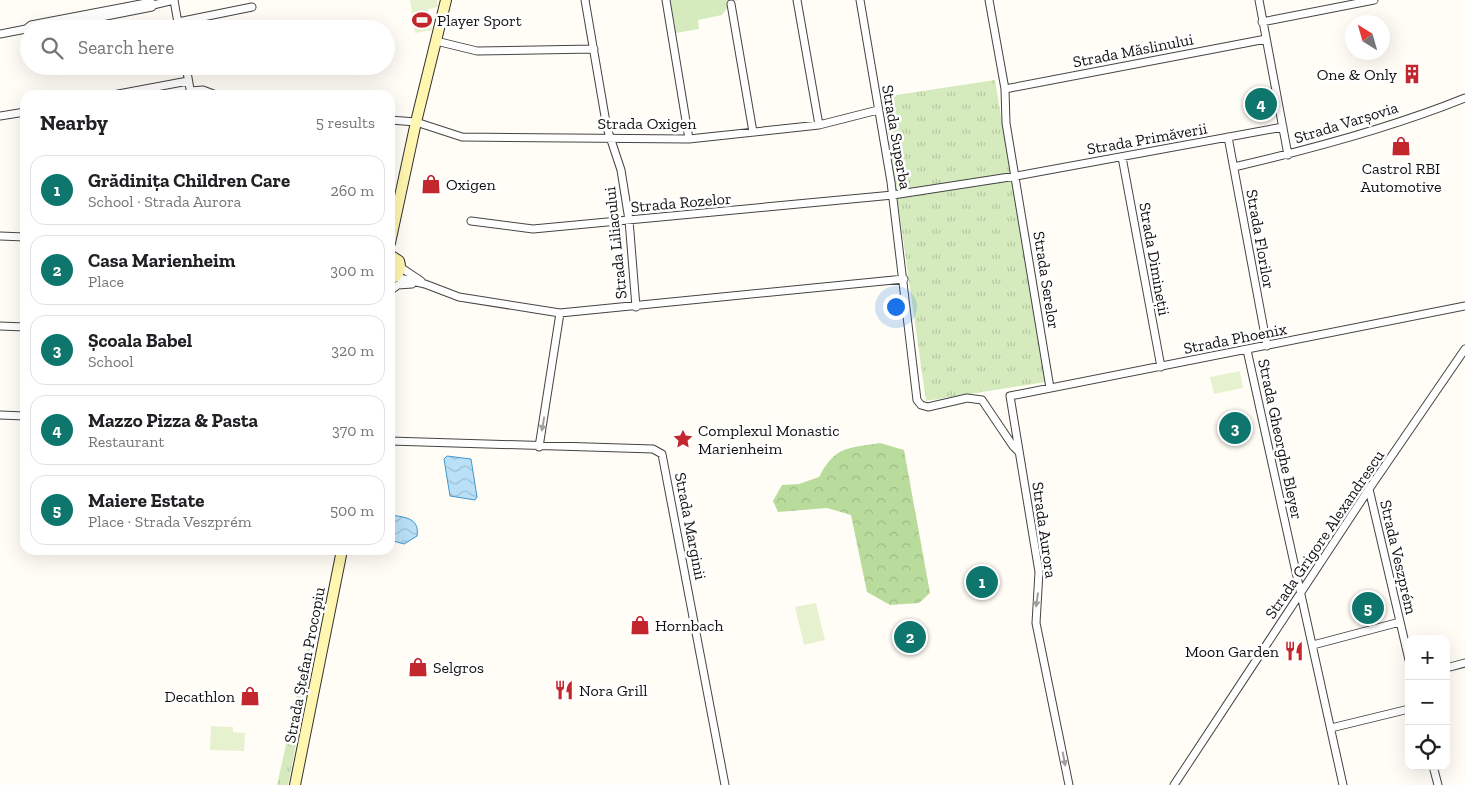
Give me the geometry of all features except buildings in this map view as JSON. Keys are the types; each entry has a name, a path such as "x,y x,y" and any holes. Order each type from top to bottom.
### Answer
{"street":[{"path":"57,20 151,2 153,4 174,0 178,20"},
{"path":"395,219 416,122 446,0"},
{"name":"Strada Liliacului","path":"585,0 610,136 621,170 629,220 636,306"},
{"path":"666,0 689,139"},
{"path":"798,0 819,125"},
{"name":"Strada Superba","path":"860,0 893,195 916,397 919,403 928,407 967,398 982,400 1013,446 1020,452"},
{"name":"Strada Serelor","path":"989,0 1005,89 1006,123 1050,388"},
{"path":"1259,0 1288,155"},
{"path":"1262,22 1374,0"},
{"path":"86,20 152,7 153,4"},
{"path":"731,4 753,132"},
{"path":"200,20 252,8"},
{"path":"0,34 20,30"},
{"name":"Strada Măslinului","path":"1005,89 1266,39"},
{"path":"436,41 477,52 594,49"},
{"path":"187,75 190,90"},
{"path":"140,90 188,81"},
{"name":"Strada Varșovia","path":"1234,167 1288,155 1434,110 1465,98"},
{"name":"Strada Oxigen","path":"395,120 416,122 462,137 610,136 689,139 819,125 878,110"},
{"path":"0,116 20,113"},
{"name":"Strada Primăverii","path":"893,195 1016,176 1283,127"},
{"name":"Strada Florilor","path":"1228,137 1267,346"},
{"name":"Strada Dimineții","path":"1122,157 1161,367"},
{"name":"Strada Rozelor","path":"471,221 532,229 893,195"},
{"path":"0,236 20,237"},
{"path":"395,260 400,267 425,284"},
{"path":"395,274 400,267"},
{"path":"395,279 425,284 459,297 560,313 904,279"},
{"path":"395,288 404,284 425,284"},
{"name":"Strada Phoenix","path":"1010,396 1465,306"},
{"path":"539,448 560,313"},
{"path":"0,326 20,327"},
{"name":"Strada Grigore Alexandrescu","path":"1174,785 1369,489 1465,349"},
{"name":"Strada Gheorghe Bleyer","path":"1247,350 1343,785"},
{"name":"Strada Aurora","path":"1010,396 1039,572 1036,623 1069,785"},
{"path":"0,415 20,416"},
{"name":"Strada Marginii","path":"395,441 539,448 652,449 662,454 725,785"},
{"name":"Strada Veszprém","path":"1369,489 1405,643"},
{"name":"Strada Ștefan Procopiu","path":"295,785 341,555"},
{"path":"1313,645 1400,622"},
{"path":"1450,667 1465,663"},
{"path":"1331,728 1405,710"},
{"path":"1434,770 1438,785"}],"green space":[{"name":"Player Sport","path":"410,0 437,0 438,7 428,9 432,30 415,33"},
{"path":"670,0 739,0 728,2 728,7 722,15 698,20 699,29 676,33"},
{"path":"995,80 1045,382 926,401 883,97"},
{"path":"1240,371 1243,388 1214,394 1210,377"},
{"path":"880,443 904,450 930,593 919,603 890,605 867,592 851,515 827,508 778,512 773,501 782,485 799,484 819,477 831,459 844,450"},
{"path":"816,603 825,640 804,645 795,607"},
{"path":"307,649 312,650 314,655 288,785 277,785"},
{"path":"211,726 233,727 233,732 245,733 244,751 210,750"}],"water":[{"path":"447,456 471,459 477,497 475,500 450,496 444,459"},
{"path":"395,516 406,518 416,525 417,536 404,544 395,541"}],"place":[{"name":"Player Sport","path":"422,20"},
{"name":"One & Only","path":"1412,74"},
{"name":"Mazzo Pizza & Pasta","path":"1261,104"},
{"name":"Castrol RBI Automotive","path":"1401,146"},
{"name":"Oxigen","path":"431,184"},
{"name":"Școala Babel","path":"1235,428"},
{"name":"Complexul Monastic Marienheim","path":"683,439"},
{"name":"Grădinița Children Care","path":"982,582"},
{"name":"Maiere Estate","path":"1368,608"},
{"name":"Hornbach","path":"640,625"},
{"name":"Casa Marienheim","path":"910,637"},
{"name":"Moon Garden","path":"1294,651"},
{"name":"Selgros","path":"418,667"},
{"name":"Nora Grill","path":"564,690"},
{"name":"Decathlon","path":"250,696"}]}
